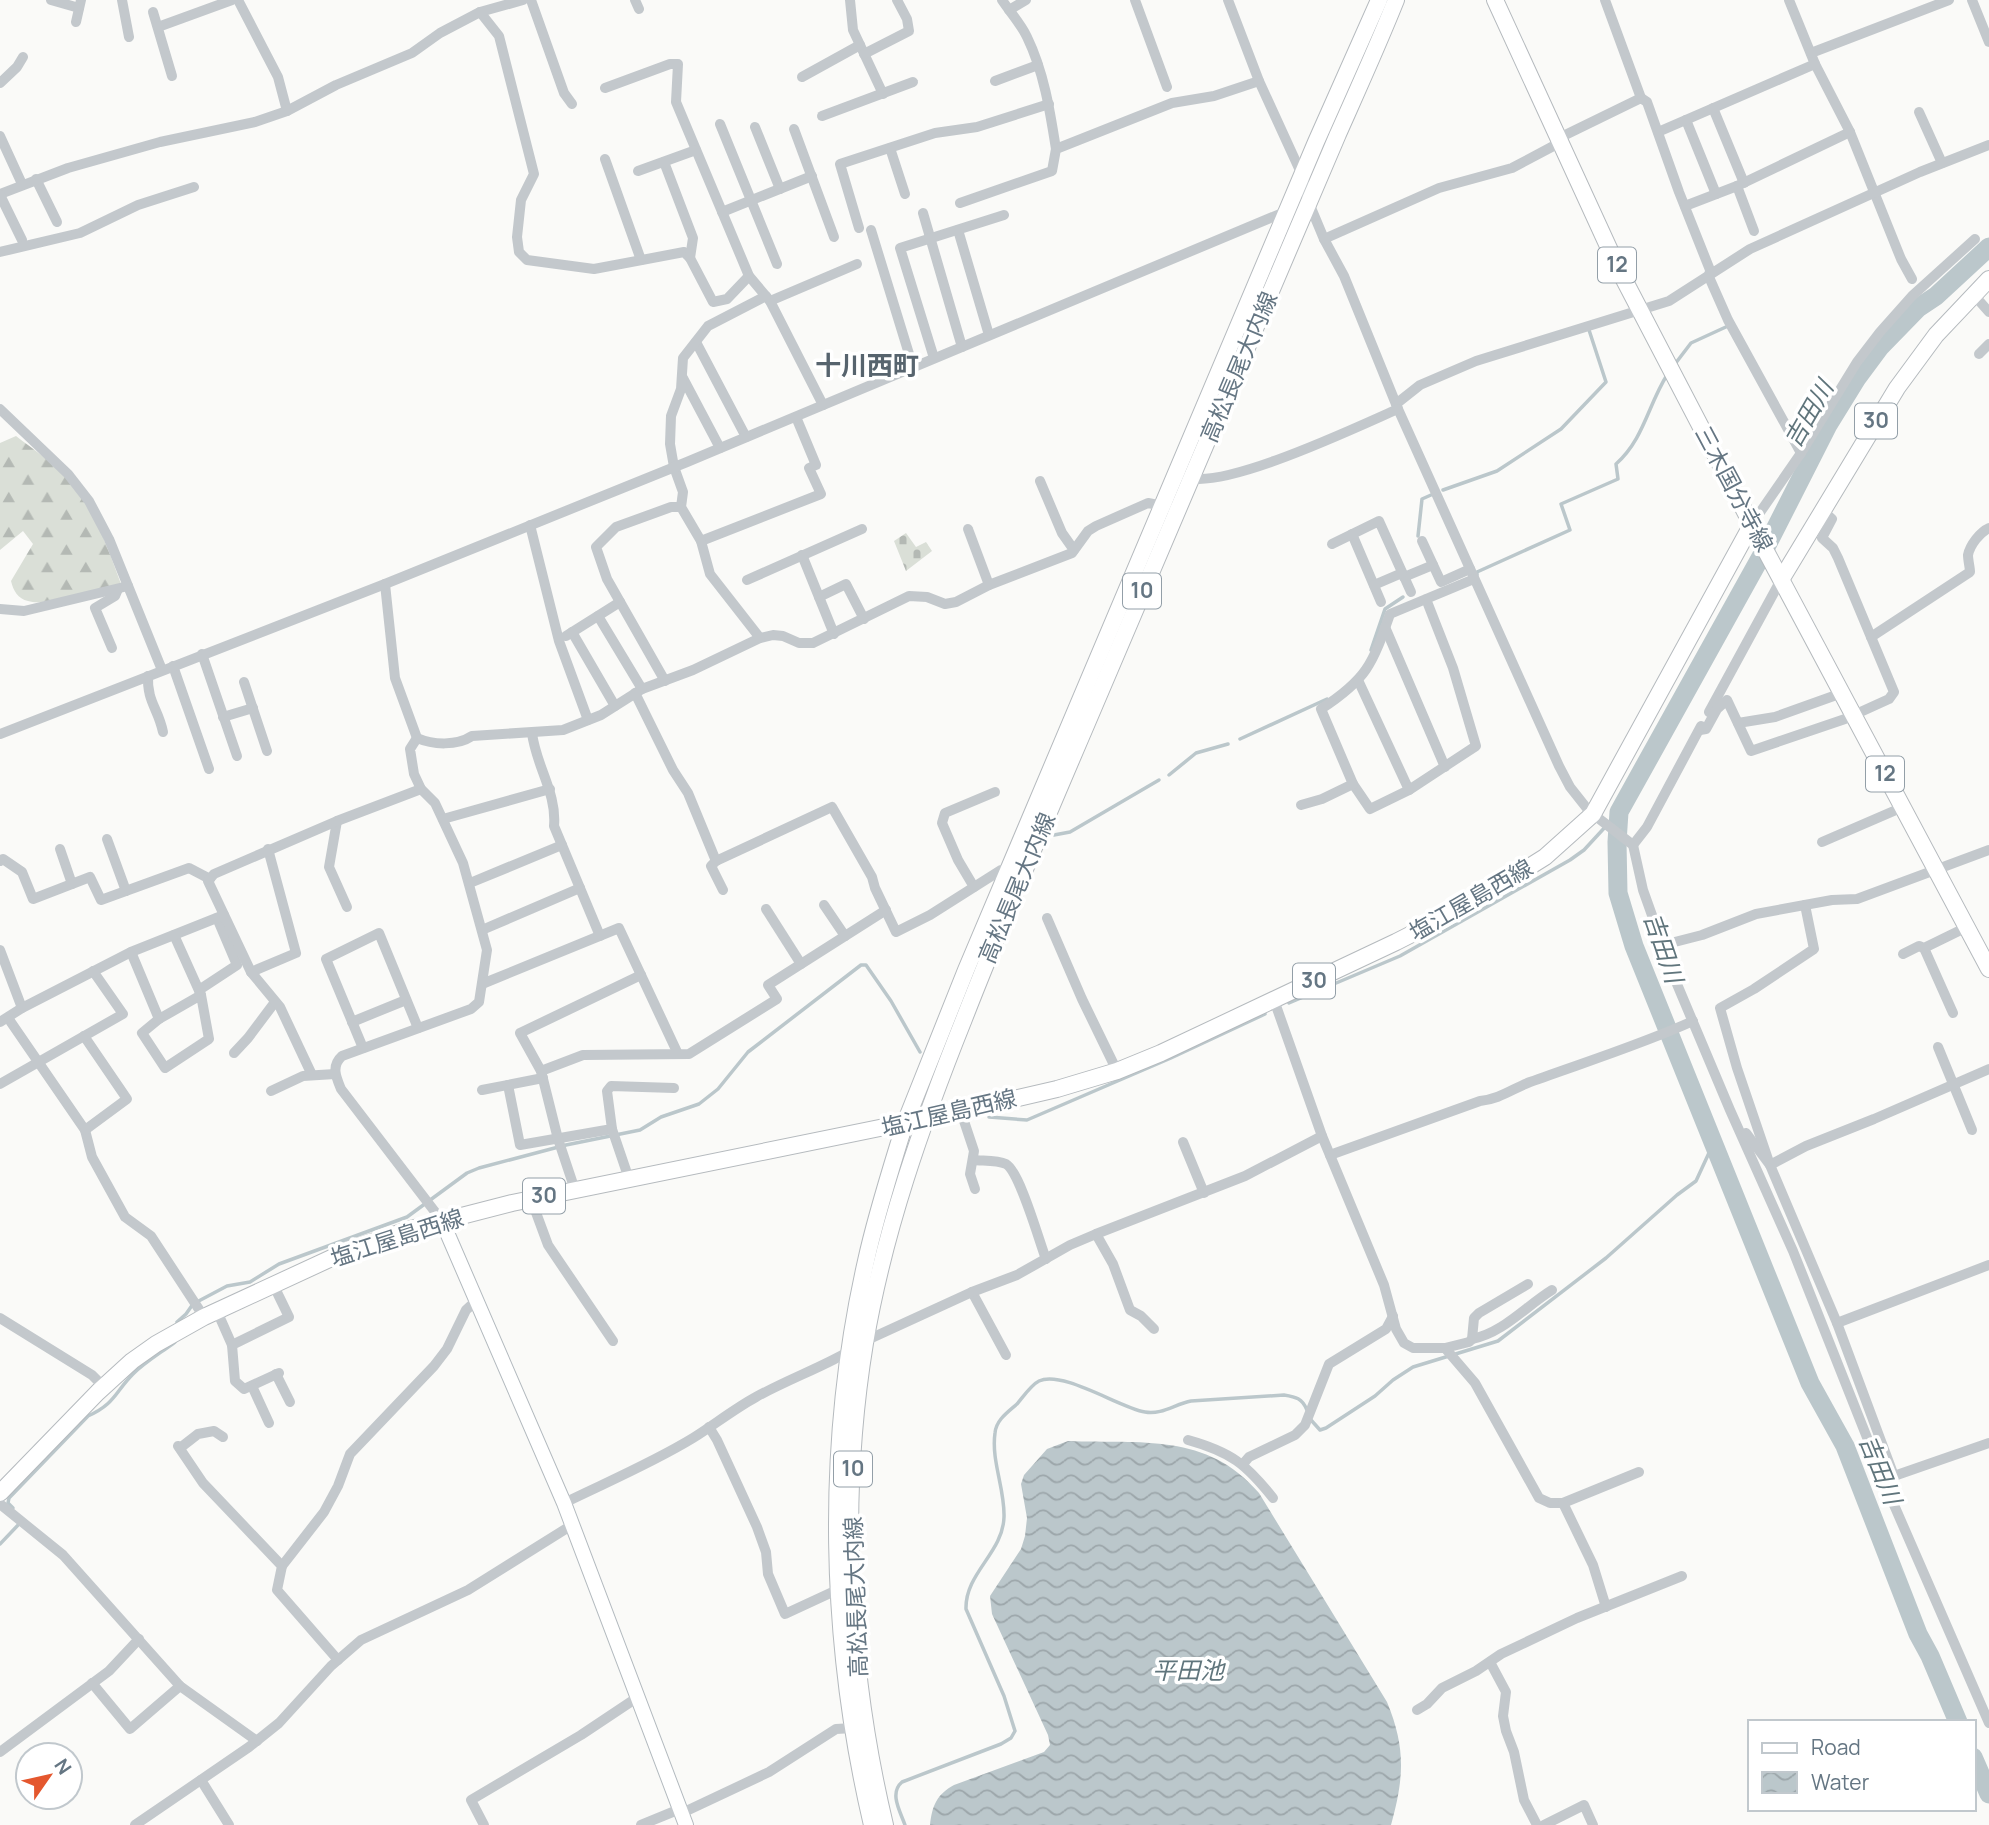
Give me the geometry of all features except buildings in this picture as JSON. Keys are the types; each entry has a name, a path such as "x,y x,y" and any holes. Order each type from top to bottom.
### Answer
{"main road":[{"name":"高松長尾大内線","path":"885,1825 866,1735 859,1682 850,1530 855,1421 865,1341 883,1260 925,1119 979,980 1184,476 1287,211 1379,0"},
{"name":"高松長尾大内線","path":"1184,476 1309,203 1396,0"},
{"name":"三木国分寺線","path":"1496,0 1618,268 1989,969"},
{"name":"30","path":"1781,576 1897,388 1936,335 1989,279"},
{"name":"高松長尾大内線","path":"872,1825 858,1765 846,1683 836,1528 850,1351 866,1261 905,1123 1008,874 1171,507"},
{"name":"塩江屋島西線","path":"0,1493 132,1361 202,1308 273,1284 351,1249 442,1221 531,1199 961,1112 1117,1071 1161,1053 1396,942 1480,898 1545,857 1596,816 1753,526"}],"street":[{"path":"51,0 80,4 76,22"},
{"path":"122,0 129,37"},
{"path":"158,27 232,0"},
{"path":"239,0 278,78 287,111"},
{"path":"22,240 0,195 22,184 160,142 255,122 287,111 336,85 412,53 481,8 523,0"},
{"path":"531,0 561,85 572,104"},
{"path":"850,0 853,30 883,94"},
{"path":"802,77 909,31 907,19 897,0"},
{"path":"960,203 1052,171 1056,149 1046,88 1027,35 1002,0"},
{"path":"1009,10 1026,0"},
{"path":"1135,0 1167,87"},
{"path":"1228,0 1259,81 1302,175 1309,203 1324,239 1344,276 1397,406 1563,774 1578,797 1596,816 1631,843 1643,890 1689,1023 1793,1251 1891,1498 1989,1723"},
{"path":"1605,0 1640,98 1647,102 1710,270 1709,277 1728,320 1801,453"},
{"path":"1789,0 1813,58 1850,132 1901,259 1912,279"},
{"path":"1658,132 1813,58 1949,0"},
{"path":"1972,0 1988,35"},
{"path":"481,8 499,36 534,174 522,200 517,237 519,252 527,260 594,269 684,253 690,258 713,302 727,299 749,276"},
{"path":"153,12 172,76"},
{"path":"0,83 17,67 23,57"},
{"path":"605,88 670,64 678,64 676,102 749,276 768,299 823,405"},
{"path":"995,81 1038,65"},
{"path":"1056,149 1172,103 1214,96 1259,81"},
{"path":"822,116 914,82"},
{"path":"1324,239 1438,188 1532,160 1560,140 1640,98"},
{"path":"859,228 840,164 935,133 977,127 1049,104"},
{"path":"1713,108 1754,231"},
{"path":"1919,113 1925,136 1942,163"},
{"path":"1686,120 1716,194"},
{"path":"720,124 777,264"},
{"path":"755,127 780,189"},
{"path":"794,130 834,237"},
{"path":"1685,206 1740,184 1850,132"},
{"path":"0,136 22,184"},
{"path":"1184,476 1214,478 1298,453 1397,406 1420,385 1476,361 1589,324 1641,312 1669,302 1750,249 1942,163 1989,145"},
{"path":"890,148 905,194"},
{"path":"638,172 696,150"},
{"path":"605,159 641,260"},
{"path":"664,162 694,238 690,258"},
{"path":"722,212 812,176"},
{"path":"36,179 57,222"},
{"path":"0,252 80,233 138,205 194,187"},
{"path":"0,734 385,584 674,467 1309,203"},
{"path":"923,213 962,347"},
{"path":"934,358 900,248 1004,215"},
{"path":"872,230 913,367"},
{"path":"958,230 989,335"},
{"path":"1753,526 1837,392 1880,332 1912,296 1975,239"},
{"path":"760,638 710,574 701,541 681,507 683,492 674,467 670,444 671,416 681,389 683,358 708,326 857,264"},
{"path":"1974,295 1989,312"},
{"path":"696,342 746,437"},
{"path":"1979,354 1989,344"},
{"path":"682,375 720,448"},
{"path":"0,409 68,474 89,501 109,539 123,587 168,668 209,769"},
{"path":"701,541 821,494 809,468 816,465 796,416"},
{"path":"1040,481 1062,533 1074,550"},
{"path":"385,584 396,678 417,738 429,743 465,741 472,736 564,730 615,706 639,691 693,670 760,638 773,635 799,643 813,643 909,596 927,597 944,604 956,602 989,585 1072,552 1088,531 1096,526 1149,503 1171,507"},
{"path":"665,681 607,579 596,547 616,527 671,506 681,507"},
{"path":"1700,730 1706,729 1717,709 1727,699 1751,751 1854,715 1889,699 1894,692 1838,558 1833,548 1822,538 1832,519 1822,510"},
{"path":"1332,544 1379,521 1411,592"},
{"path":"530,525 559,640 587,720"},
{"path":"1871,637 1970,572 1968,555 1977,539 1989,528"},
{"path":"747,580 862,529"},
{"path":"968,529 989,585"},
{"path":"1352,534 1381,602"},
{"path":"1422,541 1441,582 1472,574"},
{"path":"802,555 834,634"},
{"path":"1374,585 1433,565"},
{"path":"1426,599 1453,668 1476,746 1409,790 1370,809 1353,784 1321,709 1342,695 1369,666 1390,614 1426,599 1472,574"},
{"path":"1631,843 1647,827 1781,576"},
{"path":"819,597 846,584 864,619"},
{"path":"0,609 24,611 123,587"},
{"path":"112,648 94,608 115,596 123,587"},
{"path":"559,640 620,602"},
{"path":"598,616 639,691 673,770 688,793 716,861"},
{"path":"1385,627 1445,767"},
{"path":"572,632 615,706"},
{"path":"202,654 236,756"},
{"path":"148,676 149,699 160,716 163,732"},
{"path":"1358,680 1409,790"},
{"path":"244,682 267,751"},
{"path":"1738,723 1774,717 1842,692"},
{"path":"1753,706 1758,719"},
{"path":"223,717 253,708"},
{"path":"532,733 550,789 555,811 554,826 600,936"},
{"path":"417,738 410,749 414,774 421,789 435,803 470,883 487,950 479,1002 471,1009 342,1056 336,1061 334,1074 341,1089 442,1221 564,1503 682,1816"},
{"path":"1301,805 1322,799 1353,784"},
{"path":"210,879 214,874 268,849 421,789"},
{"path":"443,819 550,789"},
{"path":"974,887 958,860 942,823 945,813 995,792"},
{"path":"723,890 711,866 716,861 832,807 872,877 896,932 930,915 1001,870 1008,874"},
{"path":"1822,842 1903,807"},
{"path":"337,821 329,867 347,907"},
{"path":"107,839 126,891"},
{"path":"470,883 562,845"},
{"path":"60,849 72,884"},
{"path":"251,972 296,953 268,849"},
{"path":"1662,945 1702,935 1756,914 1857,899 1989,850"},
{"path":"0,860 3,859 22,872 33,899 90,877 101,900 190,868 210,879 237,965 200,992 159,1020 142,1033 165,1068 209,1039 200,992 173,935"},
{"path":"482,930 580,888"},
{"path":"824,905 845,936"},
{"path":"1805,905 1814,949 1720,1008 1770,1165 1837,1323 1894,1476 1989,1443"},
{"path":"766,909 801,964"},
{"path":"482,1090 542,1074 583,1055 689,1054 777,999 768,985 886,910"},
{"path":"220,916 251,972 280,1007 312,1075"},
{"path":"220,916 131,952 4,1020 38,1062 85,1130 92,1157 125,1217 151,1236 232,1345 235,1381 244,1389 277,1374 290,1402"},
{"path":"1047,918 1117,1071"},
{"path":"1903,954 1919,946 1924,948 1967,927"},
{"path":"482,984 619,928 678,1054"},
{"path":"363,1048 326,959 379,933 418,1028"},
{"path":"1924,948 1953,1013"},
{"path":"0,950 2,963 22,1008"},
{"path":"131,952 159,1020"},
{"path":"0,1084 123,1014 93,971"},
{"path":"575,1190 559,1144 542,1074 520,1033 641,975"},
{"path":"352,1022 407,1000"},
{"path":"1274,1000 1322,1136 1384,1285 1396,1329 1404,1343 1413,1348 1449,1352 1472,1339 1487,1336 1499,1329 1552,1290"},
{"path":"234,1053 275,1002"},
{"path":"1330,1154 1480,1101 1494,1099 1527,1083 1689,1023"},
{"path":"84,1036 127,1099 85,1130"},
{"path":"1938,1047 1972,1130"},
{"path":"1770,1165 1806,1146 1989,1069"},
{"path":"271,1091 303,1076 334,1074"},
{"path":"508,1085 520,1145 559,1144 614,1133"},
{"path":"629,1179 614,1133 607,1091 611,1086 674,1088"},
{"path":"1730,1110 1770,1165"},
{"path":"961,1112 974,1151 970,1174 975,1189"},
{"path":"564,1503 647,1462 752,1399 865,1341 972,1292 1017,1275 1096,1234 1245,1177 1322,1136"},
{"path":"1183,1142 1204,1193"},
{"path":"974,1160 1003,1162 1010,1167 1019,1181 1046,1258"},
{"path":"531,1199 548,1245 612,1341"},
{"path":"1096,1234 1113,1264 1130,1310 1141,1316 1154,1329"},
{"path":"1837,1323 1989,1265"},
{"path":"1472,1339 1474,1318 1479,1312 1527,1281 1537,1300"},
{"path":"232,1345 289,1317 273,1284"},
{"path":"972,1292 1006,1355"},
{"path":"338,1660 277,1590 282,1566 324,1512 338,1486 350,1454 434,1366 466,1310 477,1300"},
{"path":"1243,1464 1249,1457 1295,1435 1305,1425 1329,1364 1386,1329 1393,1315"},
{"path":"0,1318 92,1376 104,1387"},
{"path":"1449,1352 1475,1383 1539,1498 1550,1503 1563,1503 1639,1472"},
{"path":"252,1386 269,1423"},
{"path":"709,1427 757,1527 766,1552 768,1574 785,1614 839,1589"},
{"path":"223,1437 214,1431 198,1434 179,1447 203,1483 282,1566"},
{"path":"1188,1440 1219,1449 1243,1464 1273,1498"},
{"path":"1563,1503 1592,1565 1606,1607"},
{"path":"0,1504 63,1555 180,1686 257,1741"},
{"path":"135,1825 257,1741 279,1723 338,1660 362,1640 468,1590 572,1525"},
{"path":"1417,1710 1427,1704 1442,1688 1524,1643 1682,1576"},
{"path":"0,1752 109,1671 139,1639"},
{"path":"1490,1662 1506,1692 1503,1716 1506,1731 1514,1752 1524,1800 1537,1825"},
{"path":"92,1683 130,1729 180,1686"},
{"path":"484,1825 471,1800 581,1735 638,1697"},
{"path":"641,1825 682,1816 769,1772 836,1729 853,1728"},
{"path":"201,1780 229,1825"},
{"path":"1544,1825 1584,1805 1593,1825"}],"green space":[{"path":"16,436 55,466 76,489 99,528 121,584 48,602 28,601 16,594 11,581 33,544 23,531 0,550 0,443"},
{"path":"906,533 916,547 926,542 932,551 906,571 894,541"}],"water":[{"name":"平田池","path":"1068,1441 1147,1443 1195,1451 1239,1473 1259,1493 1387,1702 1397,1734 1401,1763 1399,1792 1391,1825 930,1825 936,1801 943,1792 954,1785 1044,1752 1050,1745 1048,1735 992,1614 990,1596 1021,1549 1025,1536 1027,1518 1021,1484 1024,1475 1047,1449"}],"waterway":[{"name":"吉田川","path":"1957,1720 1918,1634 1845,1446 1810,1383 1634,946 1618,893 1617,842 1619,812 1763,553 1828,425 1857,378 1880,347 1918,308 1936,296 1989,247"},
{"path":"1675,364 1691,343 1728,326"},
{"path":"1443,490 1497,471 1561,429 1606,382 1589,330"},
{"path":"1477,575 1477,572 1570,530 1561,504 1618,479 1616,464 1633,444 1667,375"},
{"path":"1418,536 1422,499 1431,495"},
{"path":"1371,650 1385,609 1403,597"},
{"path":"1240,739 1327,699"},
{"path":"1169,775 1196,753 1228,744"},
{"path":"1054,835 1070,832 1159,780"},
{"path":"1289,1003 1400,956 1570,860 1584,850 1619,812"},
{"path":"177,1322 193,1304 227,1286 250,1282 279,1264 407,1217 467,1173 566,1145 640,1130 661,1117 699,1104 718,1089 748,1052 861,965 866,965 891,1001 920,1052"},
{"path":"989,1117 1027,1120 1265,1014"},
{"path":"1311,1420 1320,1430 1326,1428 1413,1367 1498,1341 1606,1258 1696,1181 1714,1142"},
{"path":"13,1508 8,1503 9,1498 88,1416 104,1407 127,1380 175,1342"},
{"path":"905,1825 896,1797 896,1791 902,1782 1001,1744 1011,1738 1015,1731 1004,1696 966,1609 971,1585 998,1542 1002,1530 1004,1506 995,1454 996,1428 1030,1388 1039,1381 1062,1381 1151,1413 1191,1401 1284,1395 1298,1399 1307,1410"},
{"path":"0,1544 20,1523"},
{"name":"吉田川","path":"1975,1762 1989,1794"}],"district":[{"name":"十川西町","path":"867,366"}]}
